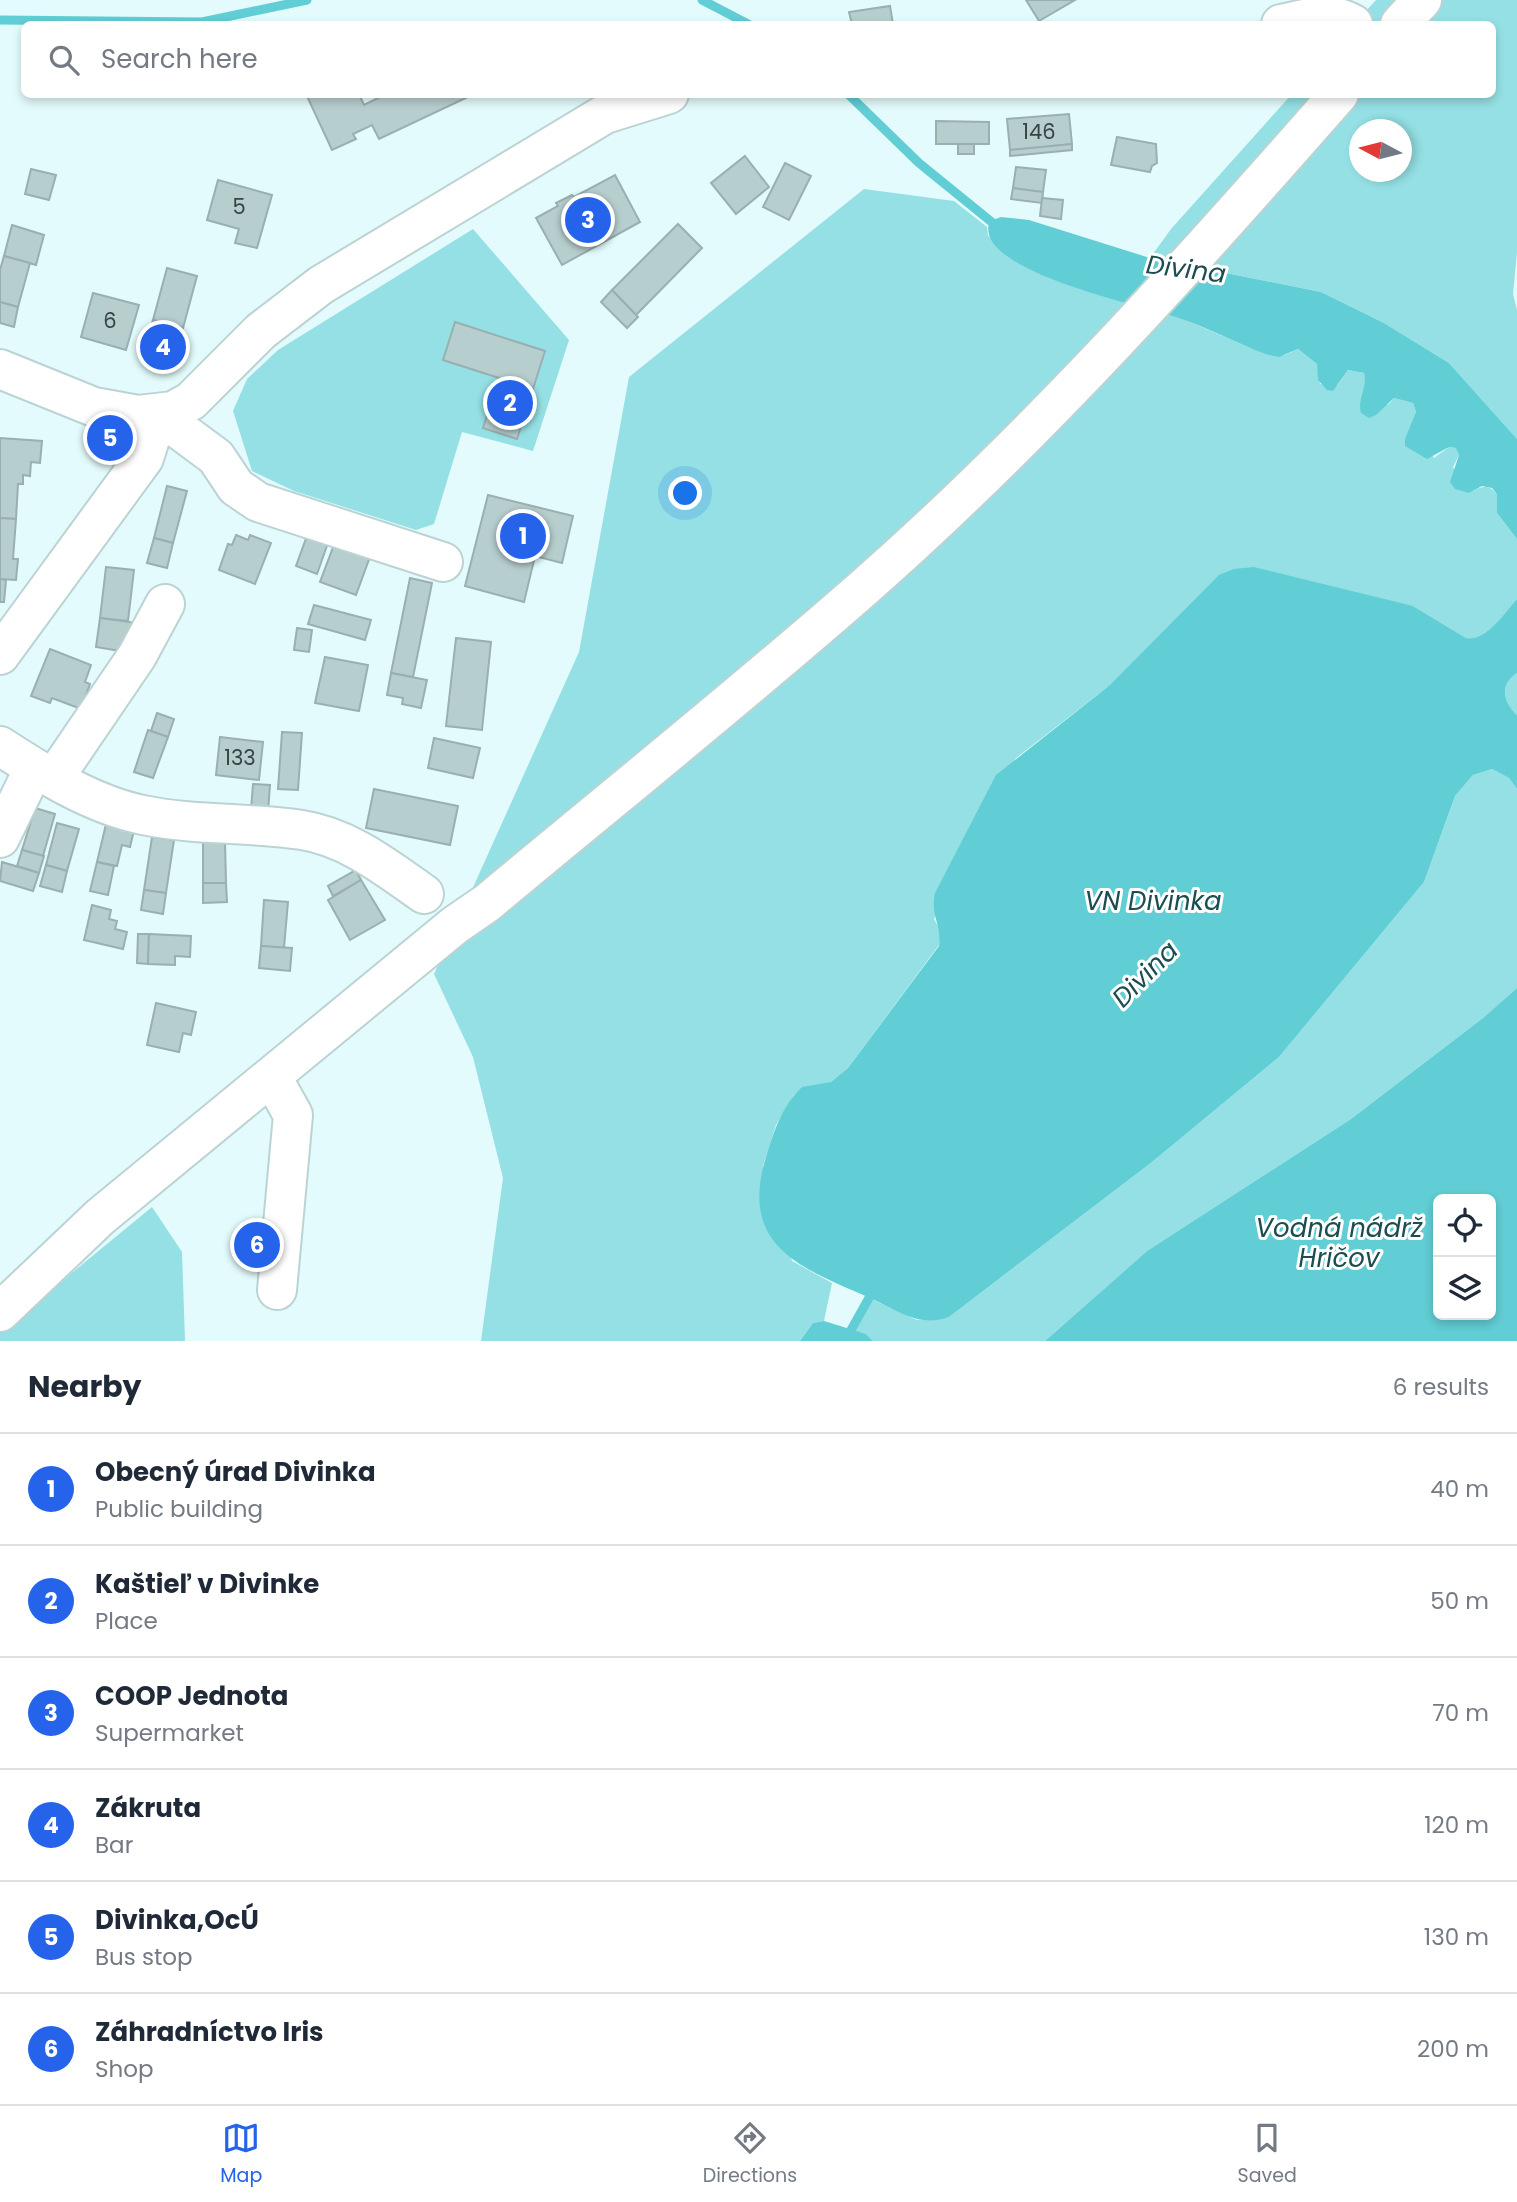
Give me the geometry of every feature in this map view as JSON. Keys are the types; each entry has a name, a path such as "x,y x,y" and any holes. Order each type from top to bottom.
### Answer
{"street":[{"path":"1404,21 1422,0"},
{"path":"1297,21 1340,16 1348,21"},
{"path":"0,369 94,407 138,415 173,411 191,401 261,331 321,285 605,114 656,98"},
{"path":"0,1312 100,1217 455,925 498,895 868,584 968,490 1141,317 1335,98"},
{"path":"158,414 216,457 236,487 258,502 443,562"},
{"path":"0,655 144,458 158,414"},
{"path":"0,838 44,773 137,656 165,604"},
{"path":"0,746 44,773 106,803 141,815 195,824 304,831 363,852 424,894"},
{"path":"272,1077 293,1115 277,1290"}],"shaded area":[{"path":"1376,0 1517,0 1517,252 1513,294 1517,310 1517,439 1449,363 1384,323 1321,292 1150,258 1171,229 1288,98 1496,98 1496,21 1357,21"},
{"path":"864,189 954,201 987,227 988,236 1265,354 1285,355 1298,349 1317,364 1320,384 1337,386 1348,370 1364,373 1366,380 1388,405 1394,398 1413,403 1416,412 1413,422 1434,458 1449,447 1457,448 1459,455 1453,467 1469,493 1484,487 1497,494 1497,513 1517,539 1517,599 1488,631 1474,638 1466,638 1413,606 1110,685 1016,758 934,919 941,932 939,945 848,1068 831,1082 794,1095 776,1125 763,1166 792,1261 832,1283 824,1321 813,1323 800,1341 481,1341 503,1178 473,1057 434,974 579,652 629,377"},
{"path":"473,229 569,340 533,451 462,432 434,524 416,530 294,491 252,471 233,411 247,379 278,350"},
{"path":"1517,673 1517,715 1506,699 1505,688"},
{"path":"1492,769 1509,778 1517,789 1517,988 1483,1018 1351,1119 1147,1251 1045,1341 873,1341 866,1334 851,1330 869,1298 917,1320 949,1317 1152,1162 1279,1057 1424,882 1455,796 1473,775"},
{"path":"152,1207 182,1252 185,1341 0,1341 0,1332"}],"water":[{"path":"1001,217 1029,220 1150,258 1321,292 1384,323 1449,363 1517,439 1517,539 1497,513 1497,494 1492,488 1482,486 1469,493 1455,489 1450,482 1459,455 1456,448 1449,447 1427,459 1405,446 1405,439 1416,412 1413,403 1394,398 1369,418 1361,413 1360,408 1365,383 1364,373 1348,370 1333,391 1327,390 1318,380 1317,364 1298,349 1279,357 1265,354 1176,317 1098,295 1031,270 1006,255 991,239 990,221"},
{"name":"VN Divinka","path":"1254,567 1413,606 1466,638 1474,638 1488,631 1517,599 1517,673 1507,683 1505,693 1517,715 1517,789 1509,778 1492,769 1473,775 1455,796 1424,882 1279,1057 1152,1162 949,1317 928,1320 908,1316 800,1264 782,1250 769,1233 761,1213 760,1188 766,1157 776,1128 789,1102 802,1087 831,1082 848,1068 939,946 934,908 935,893 996,775 1110,685 1219,575 1234,569"},
{"name":"Vodná nádrž Hričov","path":"1517,988 1517,1341 1045,1341 1147,1251 1351,1119 1483,1018"},
{"path":"824,1321 866,1334 873,1341 800,1341 813,1323"}],"building":[{"path":"1026,0 1075,0 1039,21"},
{"path":"890,6 892,21 851,21 849,12"},
{"path":"308,98 361,98 364,105 378,98 466,98 379,139 372,125 353,134 356,139 332,150"},
{"path":"1069,114 1072,144 1010,150 1007,119"},
{"path":"936,121 989,122 989,144 936,144"},
{"path":"1117,137 1156,144 1157,163 1152,166 1150,172 1111,165"},
{"path":"958,144 974,144 974,154 958,154"},
{"path":"1072,144 1072,150 1010,156 1010,150"},
{"path":"745,156 769,187 736,214 711,183"},
{"path":"785,163 811,176 789,220 763,207"},
{"path":"1016,167 1046,170 1043,192 1013,188"},
{"path":"31,169 56,175 49,200 25,194"},
{"path":"615,175 640,222 562,265 536,218 558,206 556,203 572,195 574,197"},
{"path":"218,180 272,195 257,248 235,243 239,229 207,220"},
{"path":"1013,188 1043,192 1042,203 1011,199"},
{"path":"1042,198 1063,200 1061,219 1040,216"},
{"path":"678,224 702,248 636,315 612,290"},
{"path":"12,225 44,235 36,265 4,256"},
{"path":"4,256 30,263 18,307 0,302 0,270"},
{"path":"167,268 197,276 183,328 153,320"},
{"path":"612,290 638,317 627,328 601,302"},
{"path":"93,293 139,305 126,350 81,337"},
{"path":"0,302 18,307 14,327 0,323"},
{"path":"153,320 183,328 175,357 145,349"},
{"path":"455,322 545,351 517,439 483,428 499,378 443,360"},
{"path":"0,438 42,441 40,463 31,462 30,476 23,475 23,484 18,484 16,519 0,518"},
{"path":"167,486 187,491 173,543 154,538"},
{"path":"488,495 573,516 562,563 535,556 524,602 465,586"},
{"path":"0,518 16,519 13,559 18,559 16,580 0,579"},
{"path":"308,533 329,540 317,574 296,566"},
{"path":"236,535 248,540 250,535 271,543 255,584 219,570 228,544 232,545"},
{"path":"154,538 173,543 167,568 147,563"},
{"path":"335,542 371,554 356,595 320,582"},
{"path":"106,567 134,570 128,621 100,618"},
{"path":"410,578 432,583 413,677 391,673"},
{"path":"0,579 6,580 4,602 0,602"},
{"path":"314,605 371,620 365,640 308,624"},
{"path":"100,618 137,623 132,653 96,647"},
{"path":"297,628 312,630 309,652 294,650"},
{"path":"456,638 491,642 482,730 446,726"},
{"path":"50,649 91,665 85,682 90,684 81,709 52,698 50,703 31,696"},
{"path":"325,657 368,665 359,711 315,703"},
{"path":"391,673 427,680 421,708 402,704 403,698 387,695"},
{"path":"157,713 174,719 168,737 151,731"},
{"path":"148,730 168,737 153,778 134,772"},
{"path":"282,732 302,733 298,790 278,789"},
{"path":"220,737 263,742 259,780 216,775"},
{"path":"434,738 480,748 473,778 428,768"},
{"path":"253,784 270,785 268,812 251,810"},
{"path":"374,789 458,806 450,845 366,828"},
{"path":"35,808 55,814 43,856 22,850"},
{"path":"107,820 135,826 130,847 122,845 117,866 97,862"},
{"path":"57,823 79,829 67,871 46,865"},
{"path":"152,837 174,840 166,893 144,890"},
{"path":"203,842 225,842 226,883 203,883"},
{"path":"22,850 44,856 39,873 17,866"},
{"path":"2,862 39,873 33,891 0,881"},
{"path":"97,862 114,866 108,895 90,891"},
{"path":"46,865 67,871 62,892 40,886"},
{"path":"356,870 361,880 333,896 328,886"},
{"path":"361,880 385,920 350,940 328,900"},
{"path":"203,883 226,883 227,902 203,903"},
{"path":"144,890 166,893 163,914 141,910"},
{"path":"264,900 288,902 284,948 261,946"},
{"path":"92,905 111,910 109,919 117,921 115,929 127,932 123,949 84,940"},
{"path":"138,934 149,934 148,964 137,963"},
{"path":"149,934 191,936 190,957 175,956 175,965 148,964"},
{"path":"261,946 292,948 290,971 259,968"},
{"path":"156,1003 196,1012 191,1035 183,1033 179,1052 147,1045"}],"waterway":[{"name":"Divina","path":"207,21 307,0"},
{"name":"Divina","path":"702,0 742,21"},
{"name":"Divina","path":"0,20 101,21"},
{"name":"Divina","path":"852,98 919,163 999,228"},
{"name":"Divina","path":"849,1341 851,1330 874,1289"}],"place":[{"name":"COOP Jednota","path":"588,220"},
{"name":"Zákruta","path":"163,347"},
{"name":"Kaštieľ v Divinke","path":"510,403"},
{"name":"Divinka,OcÚ","path":"110,438"},
{"name":"Obecný úrad Divinka","path":"523,536"},
{"name":"Záhradníctvo Iris","path":"257,1245"}]}
